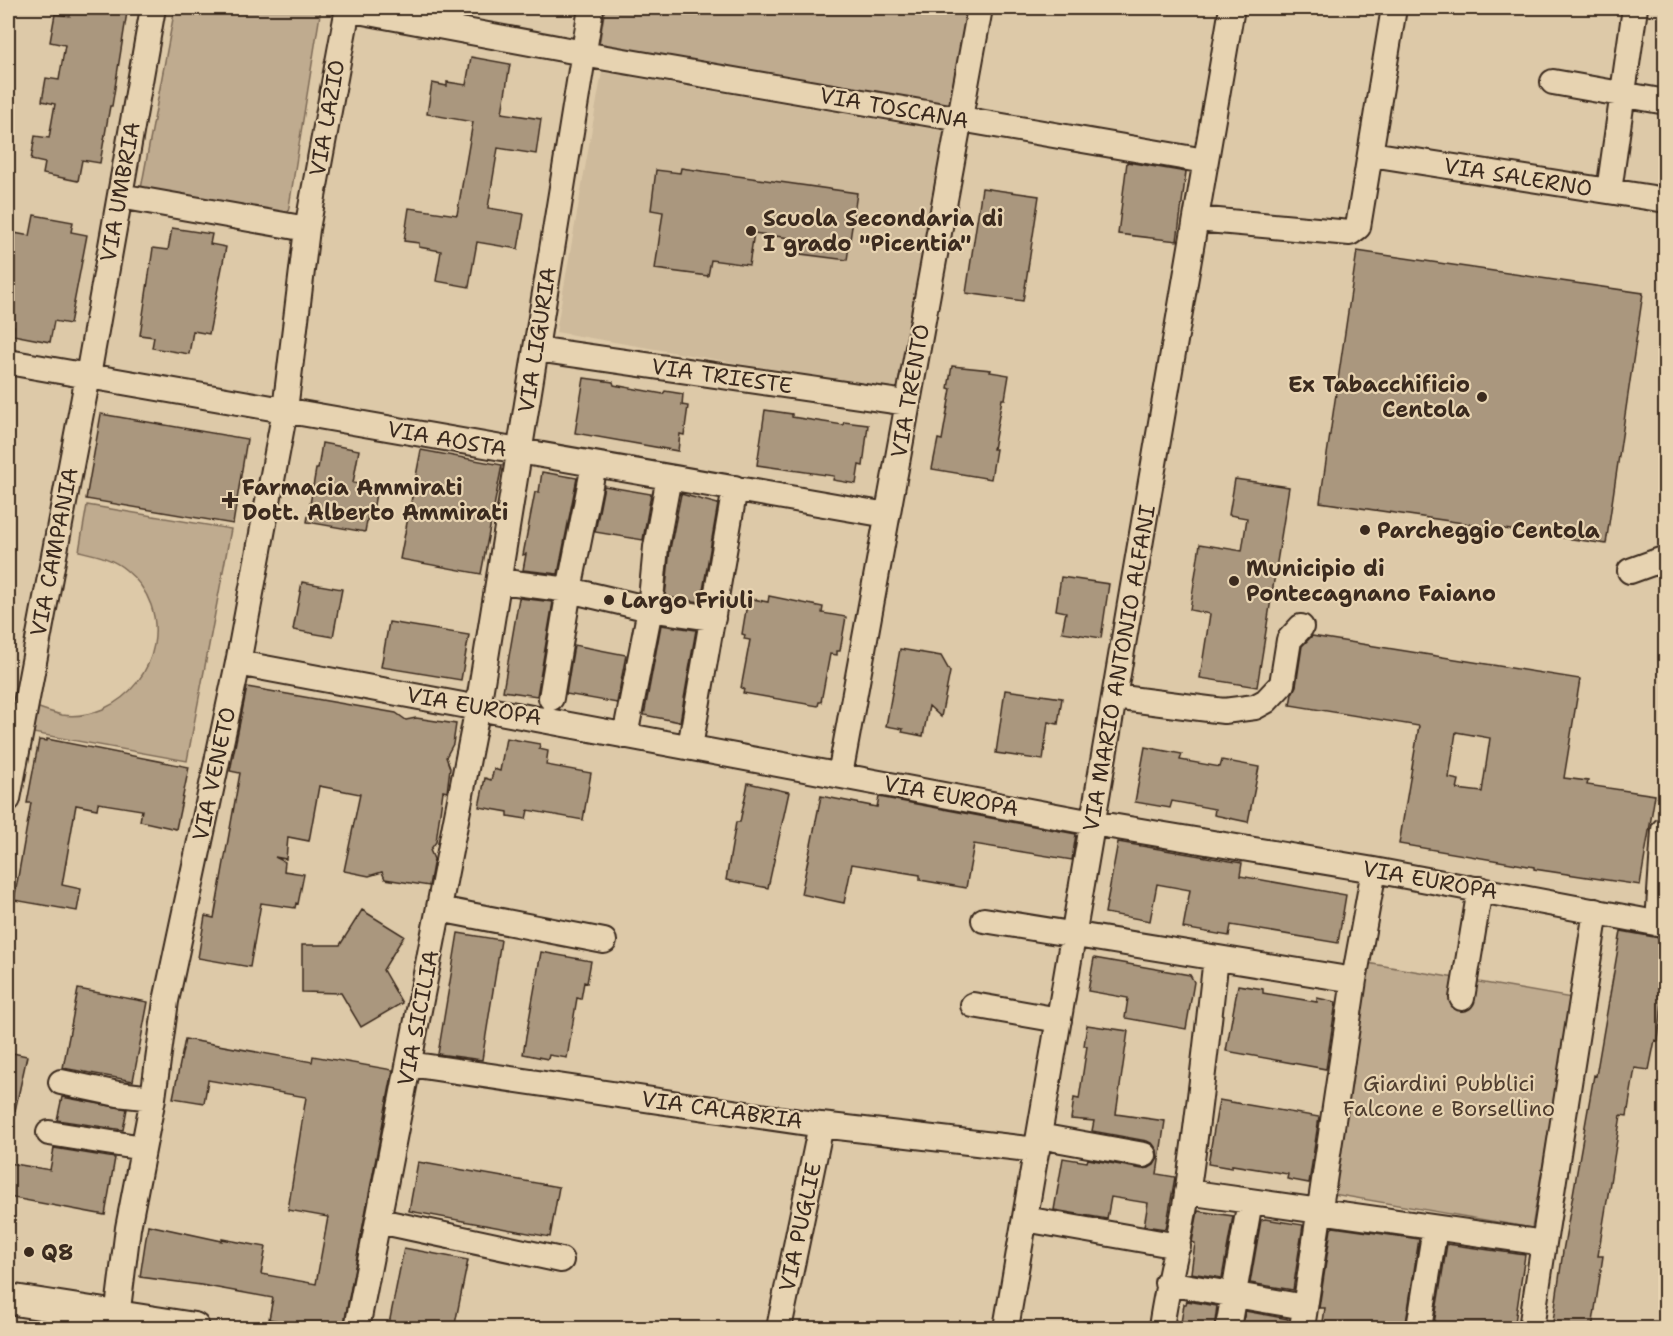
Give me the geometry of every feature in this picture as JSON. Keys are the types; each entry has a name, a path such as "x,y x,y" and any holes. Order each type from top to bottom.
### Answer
{"main road":[{"path":"8,1299 117,1317 149,1325 194,1329"}],"street":[{"name":"VIA UMBRIA","path":"88,376 153,8"},
{"name":"VIA TOSCANA","path":"347,8 583,54 1205,161"},
{"name":"VIA LAZIO","path":"307,230 347,8"},
{"name":"VIA LIGURIA","path":"478,707 591,8"},
{"name":"VIA TRENTO","path":"840,775 980,8"},
{"name":"VIA MARIO ANTONIO ALFANI","path":"1006,1329 1232,8"},
{"path":"1196,219 1350,233 1358,227 1394,8"},
{"path":"1609,191 1635,8"},
{"path":"1553,82 1665,102"},
{"name":"VIA SALERNO","path":"1371,154 1665,200"},
{"path":"120,196 307,230"},
{"name":"VIA VENETO","path":"117,1317 128,1228 153,1098 166,1001 238,663 285,410 307,230"},
{"name":"VIA TRIESTE","path":"536,348 907,403"},
{"name":"VIA AOSTA","path":"8,362 887,514"},
{"name":"VIA CAMPANIA","path":"8,799 88,376"},
{"path":"551,698 569,590 594,465"},
{"path":"625,736 650,609 656,547 669,477"},
{"path":"690,747 735,488"},
{"path":"1629,572 1665,558"},
{"path":"499,581 569,590 650,609 712,618"},
{"path":"1114,697 1224,711 1255,707 1266,701 1282,684 1288,640 1301,627"},
{"name":"VIA EUROPA","path":"238,663 1093,823 1374,870 1662,924"},
{"name":"VIA SICILIA","path":"357,1329 478,707"},
{"path":"1662,924 1665,830"},
{"path":"1167,1283 1234,1295 1304,1318 1354,980 1374,870"},
{"path":"1462,998 1480,889"},
{"path":"439,909 604,940"},
{"path":"1531,1329 1596,911"},
{"path":"984,920 1354,980"},
{"path":"1161,1329 1167,1283 1178,1246 1187,1192 1216,958"},
{"path":"973,1005 1059,1020"},
{"name":"VIA CALABRIA","path":"409,1064 821,1125 1038,1143 1144,1155"},
{"path":"61,1082 118,1094 153,1098"},
{"name":"VIA PUGLIE","path":"779,1329 821,1125"},
{"path":"49,1133 143,1148"},
{"path":"1187,1192 1544,1242"},
{"path":"1228,1329 1250,1201"},
{"path":"1025,1219 1178,1246"},
{"path":"379,1221 561,1260"},
{"path":"1419,1329 1435,1228"}],"shaded area":[{"name":"Scuola Secondaria di I grado \"Picentia\"","path":"602,72 945,131 900,391 556,332"}],"green space":[{"path":"175,8 321,8 287,219 140,194"},
{"path":"605,8 970,8 950,108 599,46"},
{"path":"87,505 231,529 187,761 33,733 36,707 62,715 88,714 103,709 122,697 137,682 148,665 154,645 155,625 151,605 141,586 126,570 115,563 79,551"},
{"name":"Giardini Pubblici Falcone e Borsellino","path":"1367,963 1572,998 1532,1228 1327,1193"}],"building":[{"path":"72,8 112,8 127,12 100,163 82,160 78,181 43,174 45,163 31,160 35,136 49,138 55,104 42,101 46,78 59,80 65,45 50,42 55,14 70,16"},
{"path":"471,57 510,64 502,113 541,119 536,154 498,148 488,208 524,214 518,249 477,242 469,287 436,281 441,251 419,247 419,243 404,241 409,208 457,215 473,122 427,114 432,83 447,86 447,82 466,85"},
{"path":"1127,162 1186,172 1177,241 1118,234"},
{"path":"681,168 857,193 847,260 801,254 804,240 754,233 749,265 711,260 708,276 655,269 663,212 651,210 656,170 680,173"},
{"path":"982,188 1039,196 1023,301 966,293"},
{"path":"34,215 73,222 71,232 87,235 70,324 54,321 50,342 13,335 14,326 8,324 8,267 14,233 30,236"},
{"path":"172,228 212,234 210,244 226,247 209,334 193,331 189,354 152,348 154,337 140,335 153,248 168,250"},
{"name":"Ex Tabacchificio Centola","path":"1357,251 1643,293 1606,544 1320,502"},
{"path":"952,366 991,370 990,372 1009,375 993,449 996,449 991,479 932,469 938,439 942,440 951,389 948,388"},
{"path":"584,378 613,382 614,385 663,394 665,391 683,394 682,405 688,406 684,435 680,434 678,451 575,433"},
{"path":"765,410 843,425 844,422 868,425 863,466 859,465 856,484 833,480 834,476 757,465"},
{"path":"101,414 247,439 233,524 86,499"},
{"path":"322,443 359,450 353,483 377,487 374,505 370,504 365,532 307,522"},
{"path":"421,450 502,465 481,574 400,559"},
{"path":"542,472 577,478 558,574 523,570 526,554 523,555 535,492 539,492"},
{"name":"Municipio di Pontecagnano Faiano","path":"1235,479 1289,487 1257,687 1200,678 1210,614 1190,610 1200,544 1242,551 1247,518 1229,515"},
{"path":"604,486 651,494 643,540 595,532"},
{"path":"681,494 718,504 701,602 665,597 670,549"},
{"path":"1061,577 1109,584 1101,638 1062,632 1066,612 1056,610"},
{"path":"302,582 342,589 333,637 293,630"},
{"path":"769,596 823,607 822,613 846,617 840,651 837,651 837,655 830,654 821,702 818,706 743,693 744,689 741,688 750,640 744,639 745,635 742,634 748,598 768,602"},
{"path":"519,598 553,602 537,696 503,691"},
{"path":"389,622 469,635 461,680 381,667"},
{"path":"661,625 696,630 680,722 644,715"},
{"path":"1312,636 1580,679 1564,778 1588,781 1587,785 1655,795 1640,885 1534,869 1534,867 1399,844 1419,726 1290,705 1296,686 1302,646","holes":["1456,732 1490,738 1482,792 1457,789 1459,780 1449,778"]},
{"path":"574,645 626,655 617,703 566,694"},
{"path":"900,649 941,656 950,672 941,717 929,706 923,736 886,726"},
{"path":"247,687 396,713 406,720 416,718 456,724 453,744 446,757 450,768 447,792 443,791 436,842 430,850 434,859 429,886 385,879 382,872 369,876 344,871 360,794 319,786 309,841 288,837 286,859 275,857 285,862 284,871 304,874 298,904 296,903 295,908 261,903 250,967 198,958 205,916 214,918 240,773 230,771"},
{"path":"1005,690 1062,698 1058,724 1048,722 1043,760 996,753"},
{"path":"506,738 540,744 539,749 548,751 546,765 591,773 583,820 528,810 526,819 508,816 508,812 479,807 485,778 491,780 494,769 500,771"},
{"path":"47,739 189,767 176,829 140,821 142,810 98,803 97,809 76,805 62,885 81,889 77,911 14,900 31,803 27,803 39,740 47,741"},
{"path":"1145,747 1182,754 1180,760 1220,767 1222,760 1259,767 1248,822 1214,815 1215,809 1172,801 1170,808 1135,802"},
{"path":"748,783 789,792 768,888 726,880 736,822 740,822"},
{"path":"821,796 877,807 879,797 1076,834 1072,860 974,844 966,888 920,880 920,875 852,864 844,903 801,894"},
{"path":"1118,842 1242,863 1240,876 1346,895 1338,943 1231,925 1229,936 1183,928 1190,890 1157,884 1150,921 1105,913"},
{"path":"362,910 404,936 383,970 402,1003 361,1027 341,993 302,992 302,945 340,945"},
{"path":"1621,931 1665,939 1665,995 1663,995 1658,1041 1655,1040 1649,1070 1635,1068 1627,1116 1621,1115 1598,1256 1603,1256 1592,1329 1552,1329 1563,1251"},
{"path":"458,933 501,940 482,1060 438,1054"},
{"path":"541,952 591,961 581,999 577,998 567,1058 549,1055 548,1059 523,1054"},
{"path":"1094,958 1190,975 1194,982 1186,1029 1125,1018 1128,998 1088,991"},
{"path":"1238,985 1263,989 1263,993 1317,1002 1317,998 1336,1002 1326,1069 1226,1051"},
{"path":"78,989 148,1002 133,1081 63,1068"},
{"path":"1087,1025 1128,1031 1116,1114 1165,1121 1157,1174 1175,1177 1166,1229 1144,1226 1148,1203 1111,1197 1107,1219 1054,1210 1063,1158 1087,1162 1088,1159 1142,1169 1154,1165 1158,1158 1157,1150 1147,1141 1092,1131 1094,1121 1071,1119 1074,1098 1079,1099 1087,1046 1084,1046"},
{"path":"185,1039 312,1062 313,1056 393,1070 343,1329 319,1329 269,1319 273,1298 140,1277 148,1225 222,1241 222,1239 266,1247 261,1274 316,1284 328,1217 288,1210 306,1097 208,1080 204,1103 173,1098"},
{"path":"8,1052 27,1056 15,1111 8,1110"},
{"path":"62,1097 127,1109 123,1130 57,1120"},
{"path":"1219,1100 1319,1117 1309,1183 1287,1179 1288,1174 1232,1165 1232,1168 1208,1164"},
{"path":"54,1148 115,1158 105,1215 8,1197 8,1163 50,1170"},
{"path":"418,1162 559,1187 550,1237 409,1211"},
{"path":"1198,1211 1233,1216 1222,1278 1191,1273 1195,1243 1192,1242"},
{"path":"1261,1220 1303,1225 1293,1290 1250,1283"},
{"path":"1333,1227 1419,1239 1405,1329 1322,1329 1325,1308 1319,1308"},
{"path":"1447,1244 1525,1255 1514,1329 1464,1329 1434,1324"},
{"path":"404,1248 468,1260 454,1329 388,1329"},
{"path":"1187,1301 1217,1306 1214,1329 1180,1329 1184,1304"},
{"path":"1245,1311 1288,1319 1287,1329 1242,1329"}],"place":[{"name":"Scuola Secondaria di I grado \"Picentia\"","path":"751,231"},
{"name":"Ex Tabacchificio Centola","path":"1482,397"},
{"name":"Farmacia Ammirati Dott. Alberto Ammirati","path":"230,500"},
{"name":"Parcheggio Centola","path":"1365,530"},
{"name":"Municipio di Pontecagnano Faiano","path":"1234,581"},
{"name":"Largo Friuli","path":"609,600"},
{"name":"Q8","path":"29,1252"}]}
